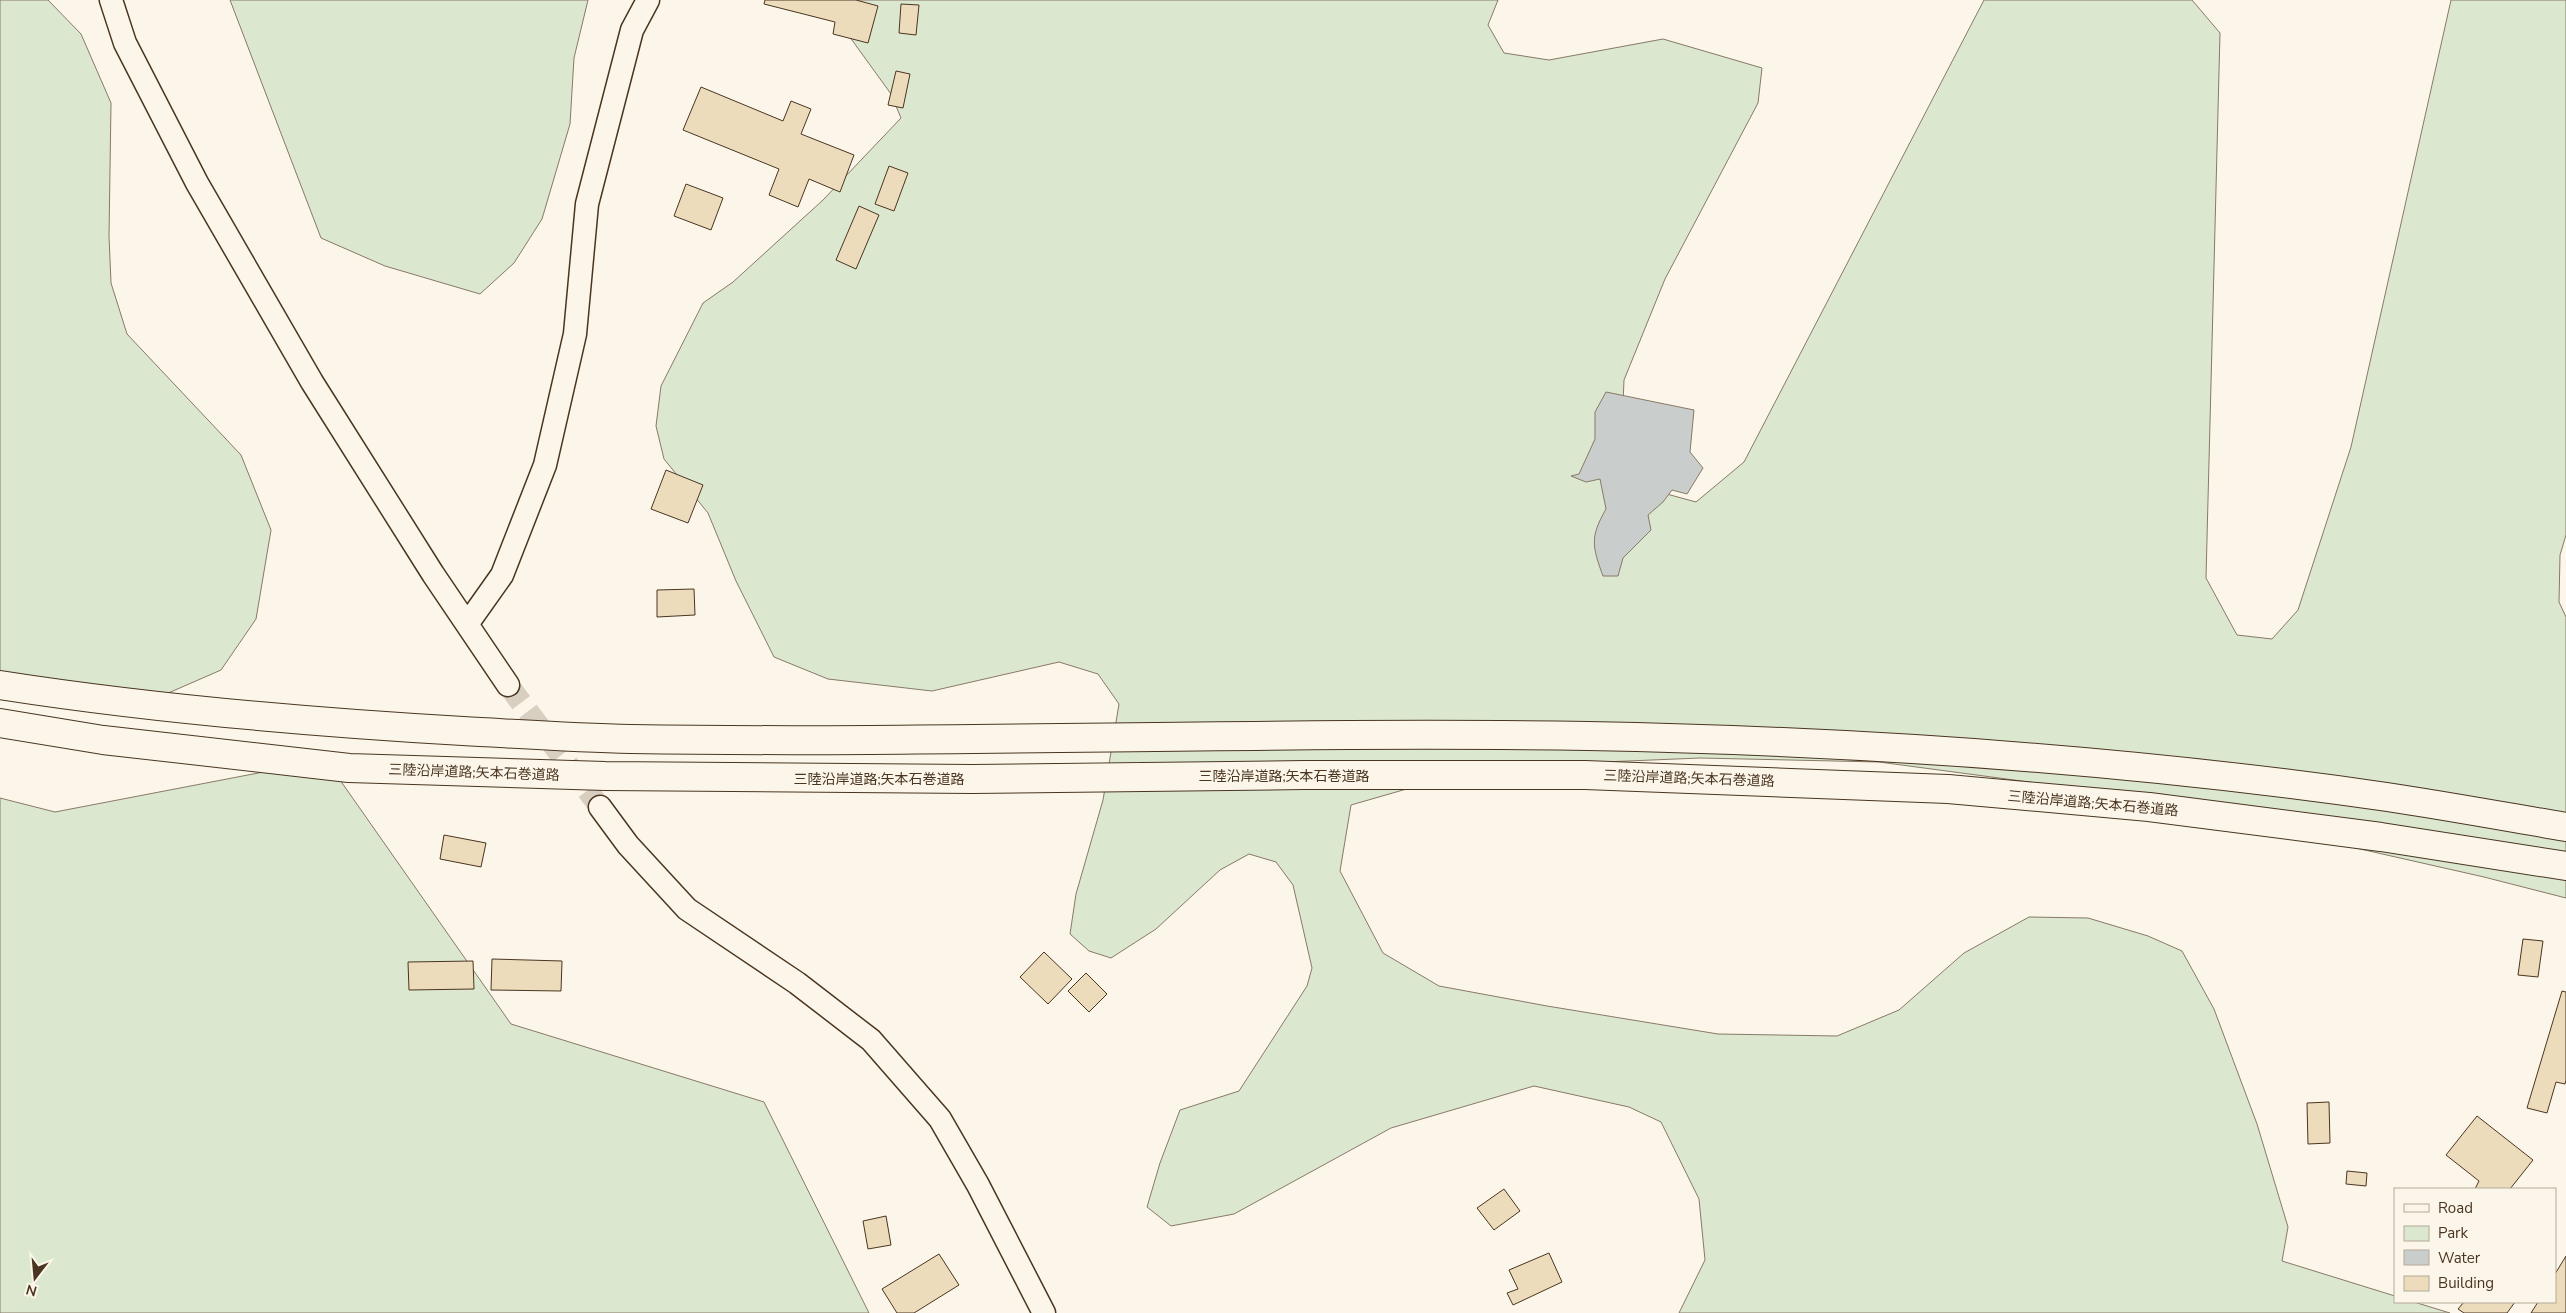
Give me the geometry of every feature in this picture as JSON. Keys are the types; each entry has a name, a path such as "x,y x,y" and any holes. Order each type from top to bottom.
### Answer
{"highway":[{"path":"0,685 110,702 342,724 625,739 974,740 1310,736 1583,736 1749,740 1951,752 2152,768 2389,797 2566,827"},
{"name":"三陸沿岸道路;矢本石巻道路","path":"0,723 103,740 349,768 605,776 972,780 1305,775 1585,775 1948,789 2149,807 2381,837 2566,866"}],"street":[{"path":"111,0 125,43 197,183 312,382 433,574 468,623 508,685"},
{"path":"468,623 502,575 545,465 575,334 587,204 632,30 648,0"},
{"path":"600,807 628,845 687,909 797,983 871,1040 934,1112 978,1185 1044,1313"}],"green space":[{"path":"0,0 48,0 81,34 111,103 109,236 111,283 127,334 241,455 271,530 256,619 221,670 150,701 0,674"},
{"path":"230,0 588,0 574,58 570,124 542,219 514,263 480,294 385,266 321,238"},
{"path":"823,0 1498,0 1488,25 1504,53 1549,60 1663,39 1762,68 1758,103 1665,279 1624,380 1622,428 1663,493 1696,502 1744,462 1984,0 2192,0 2220,33 2206,578 2237,635 2272,639 2298,610 2351,447 2451,0 2566,0 2566,535 2560,555 2559,602 2566,617 2566,898 2484,877 2294,834 2074,788 1879,762 1700,758 1483,767 1351,805 1340,871 1383,953 1439,986 1718,1034 1837,1036 1899,1010 1964,953 2029,917 2088,918 2148,936 2182,951 2214,1009 2257,1124 2288,1227 2282,1261 2394,1296 2394,1303 2417,1303 2450,1313 1679,1313 1705,1260 1699,1199 1661,1122 1629,1107 1534,1086 1391,1128 1234,1214 1171,1226 1147,1207 1160,1163 1180,1110 1239,1091 1307,986 1312,968 1293,885 1276,862 1249,854 1220,870 1156,929 1111,958 1089,951 1070,934 1076,894 1103,800 1119,704 1098,674 1059,662 932,691 828,679 774,657 736,581 708,513 664,459 656,426 661,386 703,303 733,282 823,200 901,118 891,94"},
{"path":"326,760 511,1024 764,1102 869,1313 0,1313 0,798 55,812"}],"water":[{"path":"1606,392 1694,410 1690,452 1703,468 1687,494 1672,490 1663,502 1648,515 1651,530 1623,558 1618,576 1603,576 1595,549 1594,542 1597,527 1606,509 1600,479 1586,482 1571,476 1579,474 1595,439 1595,412"}],"building":[{"path":"765,0 856,0 878,6 868,43 833,34 835,22 764,4"},
{"path":"901,4 919,5 916,35 899,33"},
{"path":"896,71 910,74 903,108 888,105"},
{"path":"701,87 783,121 791,101 811,109 801,134 854,155 840,192 809,179 798,207 769,195 779,169 683,130"},
{"path":"889,166 908,173 894,211 875,204"},
{"path":"686,184 723,198 711,230 674,216"},
{"path":"859,206 879,215 856,269 836,260"},
{"path":"666,470 703,485 688,523 651,509"},
{"path":"694,589 695,615 657,617 657,590"},
{"path":"444,835 486,843 481,867 440,859"},
{"path":"2523,939 2543,941 2538,977 2518,975"},
{"path":"1044,952 1072,979 1048,1004 1020,977"},
{"path":"492,959 562,961 561,991 491,990"},
{"path":"473,961 474,989 409,990 408,962"},
{"path":"1086,973 1107,994 1089,1012 1068,991"},
{"path":"2562,991 2566,992 2566,1080 2565,1084 2556,1082 2547,1113 2527,1108"},
{"path":"2329,1102 2330,1143 2308,1144 2307,1103"},
{"path":"2477,1116 2533,1160 2511,1188 2476,1188 2479,1181 2446,1155"},
{"path":"2347,1171 2367,1173 2366,1186 2346,1184"},
{"path":"1504,1189 1520,1211 1494,1230 1477,1208"},
{"path":"886,1216 891,1245 868,1249 863,1221"},
{"path":"1549,1253 1562,1282 1513,1305 1507,1293 1518,1289 1509,1270"},
{"path":"939,1254 959,1285 914,1313 897,1313 882,1289"},
{"path":"2566,1256 2566,1313 2531,1313 2537,1303 2556,1303 2556,1272"},
{"path":"2463,1303 2514,1303 2507,1313 2464,1313 2458,1309"}],"tunnel":[{"path":"508,685 600,807"}]}
